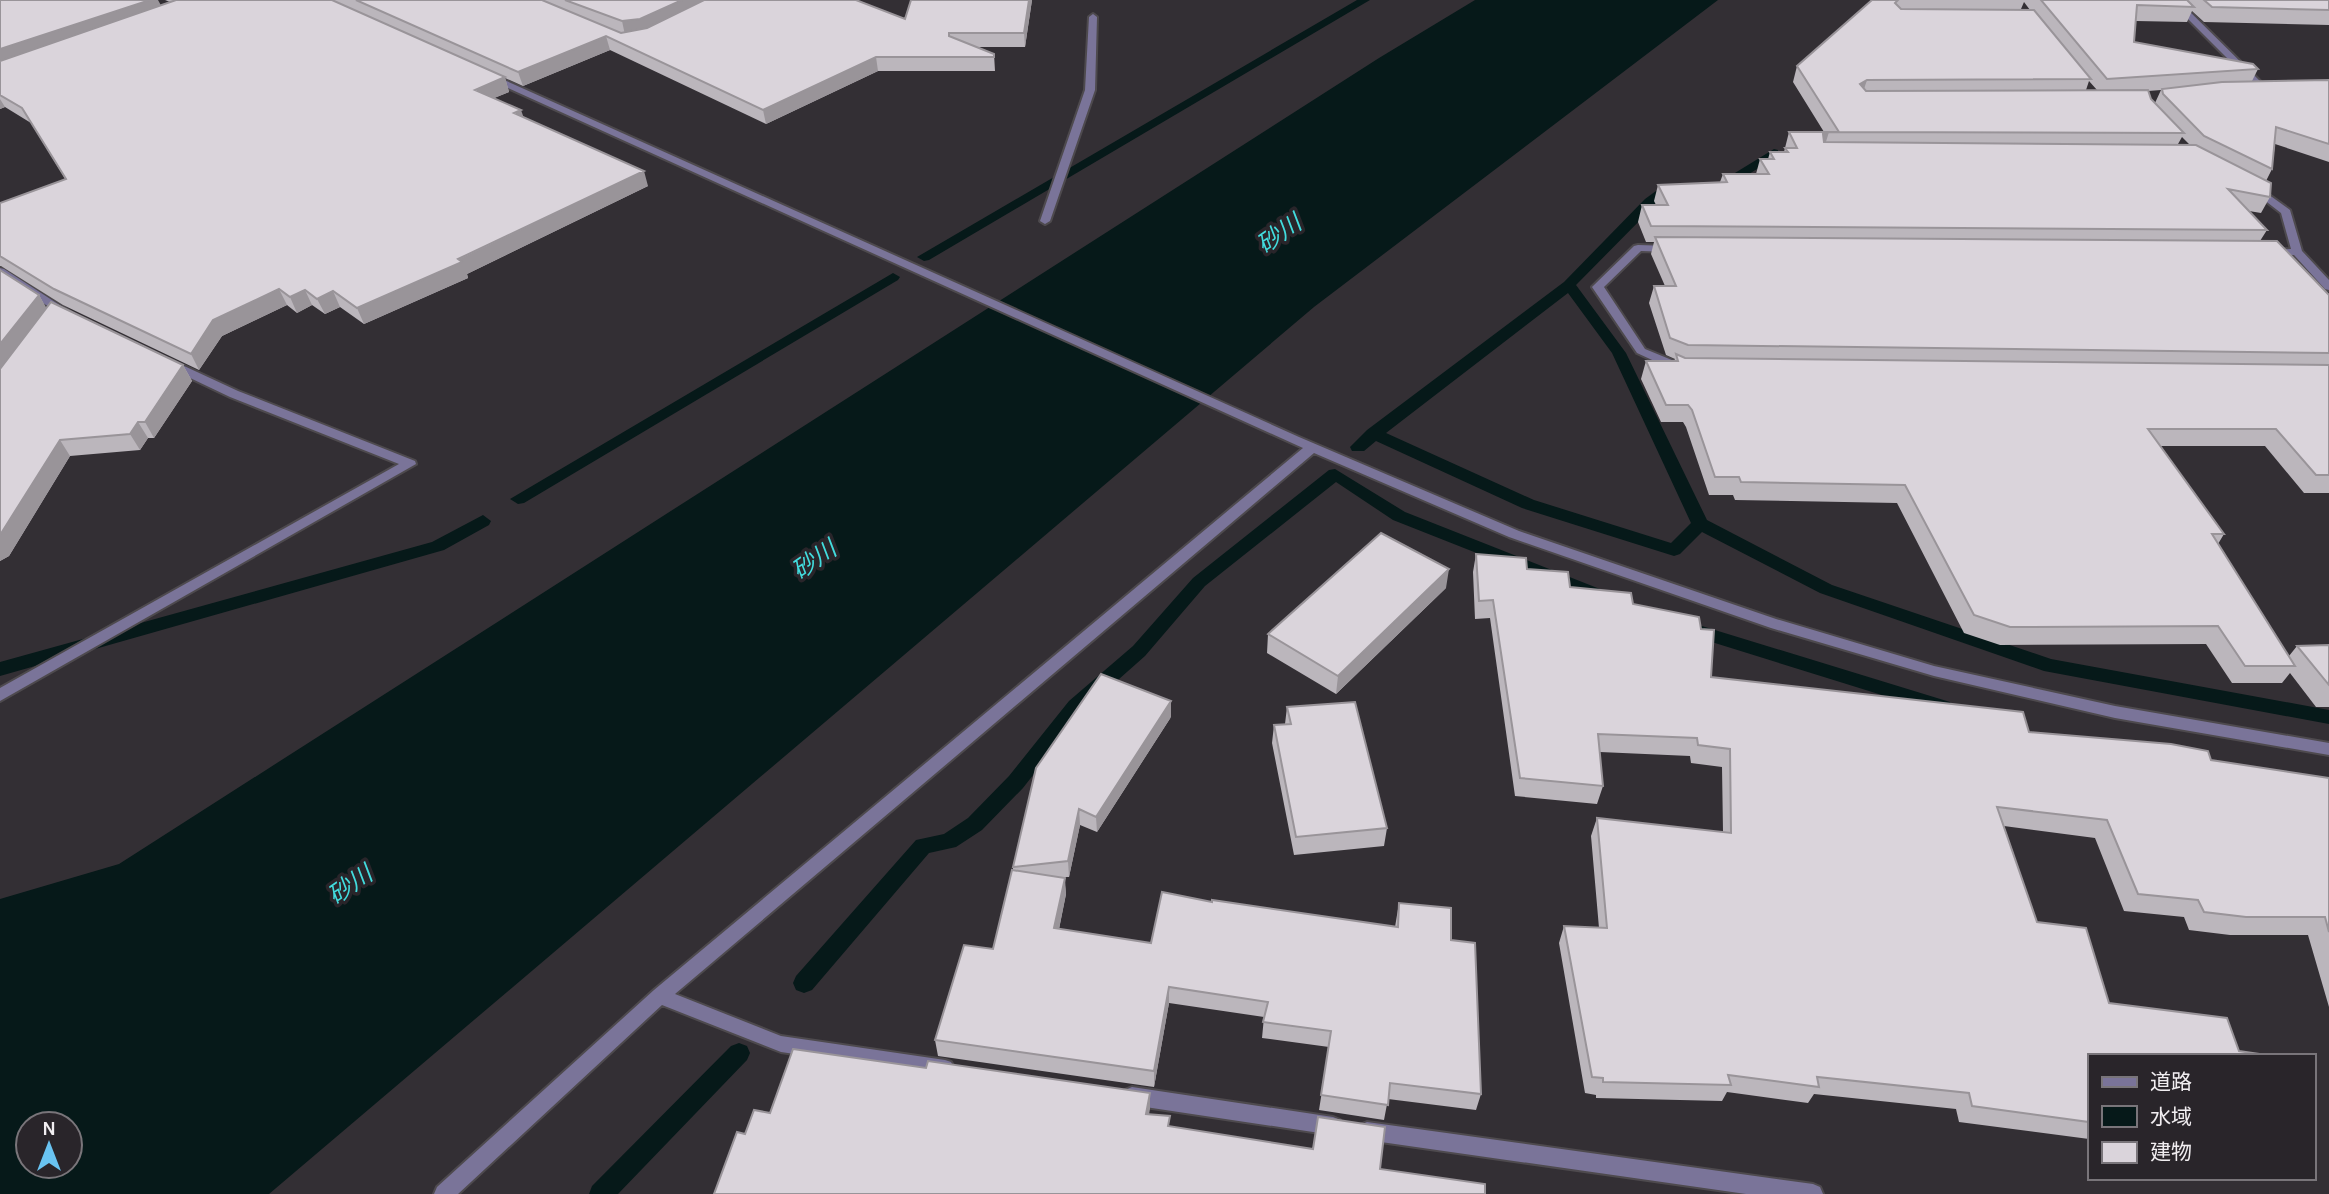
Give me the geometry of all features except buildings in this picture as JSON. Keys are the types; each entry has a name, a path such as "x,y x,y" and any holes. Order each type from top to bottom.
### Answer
{"street":[{"path":"2173,0 2263,89"},
{"path":"1045,221 1090,90 1093,18"},
{"path":"480,72 1295,440 1514,534 1771,623 1934,671 2076,703 2329,749"},
{"path":"2250,90 2276,89"},
{"path":"2249,184 2261,190 2286,212 2297,252 2329,286"},
{"path":"1679,248 1638,248 1598,288 1641,351 1680,369 1694,369"},
{"path":"2256,252 2297,252"},
{"path":"0,271 58,309 83,321"},
{"path":"50,320 58,309"},
{"path":"0,695 410,464 234,394 159,358"},
{"path":"444,1194 660,996 1313,447"},
{"path":"660,996 781,1044 958,1070"},
{"path":"1109,1092 1813,1194"}],"water":[{"name":"砂川","path":"1475,0 1718,0 1314,307 269,1194 0,1194 0,899 119,864 1379,58"}],"waterway":[{"path":"924,257 1365,0"},
{"path":"1723,184 1774,153"},
{"path":"1569,285 1650,202 1661,194 1676,192"},
{"path":"518,499 893,277"},
{"path":"1375,434 1569,285"},
{"path":"1569,285 1619,353 1700,524"},
{"path":"1358,447 1375,434"},
{"path":"1375,434 1528,504 1674,550 1700,524"},
{"path":"804,983 923,846 949,841 975,824 1016,782 1076,706 1139,651 1199,582 1335,474 1399,516 1604,597"},
{"path":"0,669 438,546 483,521"},
{"path":"1700,524 1826,589 2050,666 2329,717"},
{"path":"1692,629 1943,707"},
{"path":"601,1194 739,1053"}]}
